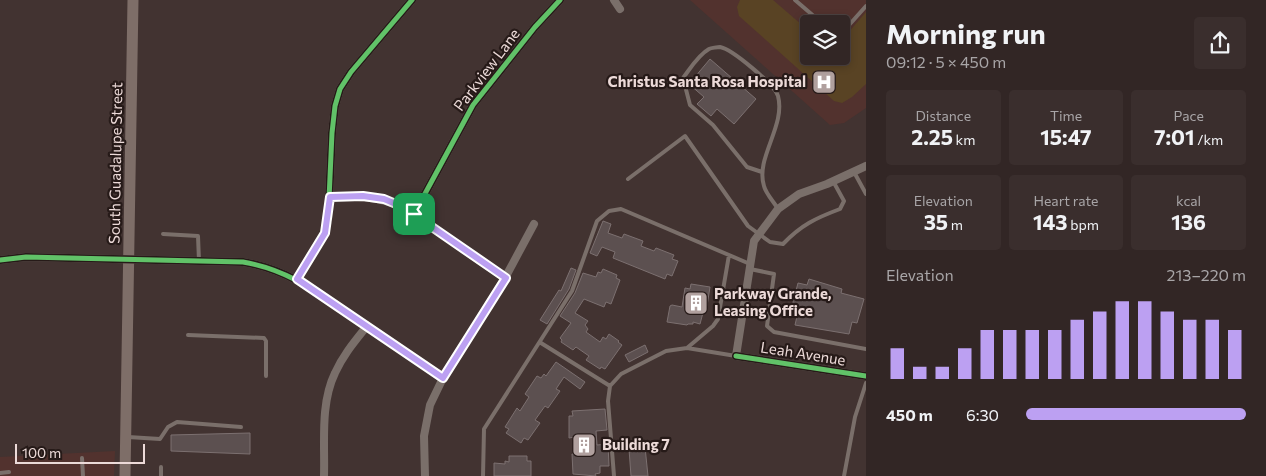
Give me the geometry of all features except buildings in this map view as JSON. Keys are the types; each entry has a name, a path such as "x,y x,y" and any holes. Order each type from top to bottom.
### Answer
{"main road":[{"name":"South Guadalupe Street","path":"125,476 133,0"}],"street":[{"path":"297,279 325,233 330,197 332,134 335,106 340,89 350,72 412,0"},
{"name":"Parkview Lane","path":"414,214 473,105 535,27 560,0"},
{"path":"614,0 620,9"},
{"path":"736,356 754,241 778,209 799,194 866,166"},
{"path":"330,197 363,196 384,199 403,207 506,278"},
{"path":"425,476 424,436 427,412 443,378 506,278 534,224"},
{"path":"0,260 26,257 130,258 243,262 261,265 297,279 443,378"},
{"path":"324,476 325,409 328,390 334,374 349,347 367,326"},
{"name":"Leah Avenue","path":"736,356 866,376"}],"lane":[{"path":"795,0 812,15"},
{"path":"850,24 866,6"},
{"path":"762,172 747,167 713,125 690,105 683,78 697,60 709,49 720,47 732,52 771,85 778,94 776,128 762,172 764,188 778,209"},
{"path":"628,179 684,136 748,226 770,242 783,244 796,231 813,219 840,208 844,201 833,181"},
{"path":"854,172 866,194"},
{"path":"483,476 484,429 541,343 572,291 597,222 609,210 621,209 729,255 750,267 774,274 767,326 774,332 866,349"},
{"path":"163,234 198,236 200,261"},
{"path":"687,348 713,326 718,319 729,255"},
{"path":"188,335 264,338 266,341 266,376"},
{"path":"541,343 610,386"},
{"path":"614,476 608,401 610,386 621,374 666,351 687,348 736,356"},
{"path":"844,476 855,417 866,384"},
{"path":"126,437 160,439 168,427 177,422 241,427"},
{"path":"82,458 83,476"},
{"path":"161,467 161,476"},
{"path":"0,472 9,472"}],"shaded area":[{"name":"Christus Santa Rosa Hospital","path":"690,0 866,0 866,108 844,123 830,125"},
{"path":"740,0 773,0 800,23 800,65 850,65 850,31 866,12 866,84 852,97 842,103 834,101 739,16 737,7"},
{"path":"115,451 114,476 0,476 0,457"}],"cycle path":[{"path":"297,279 321,242 328,221 332,133 335,106 340,89 351,72 412,0"},
{"path":"414,214 473,105 535,27 560,0"},
{"path":"0,260 26,257 243,262 258,265 285,275 310,288 443,378"},
{"path":"736,356 866,376"}],"place":[{"name":"Christus Santa Rosa Hospital","path":"824,82"},
{"name":"Parkway Grande, Leasing Office","path":"696,303"},
{"name":"Building 7","path":"584,445"}],"route":[{"path":"363,196 384,199 414,214 506,278 443,378 297,279 325,233 330,197 363,196"}]}
